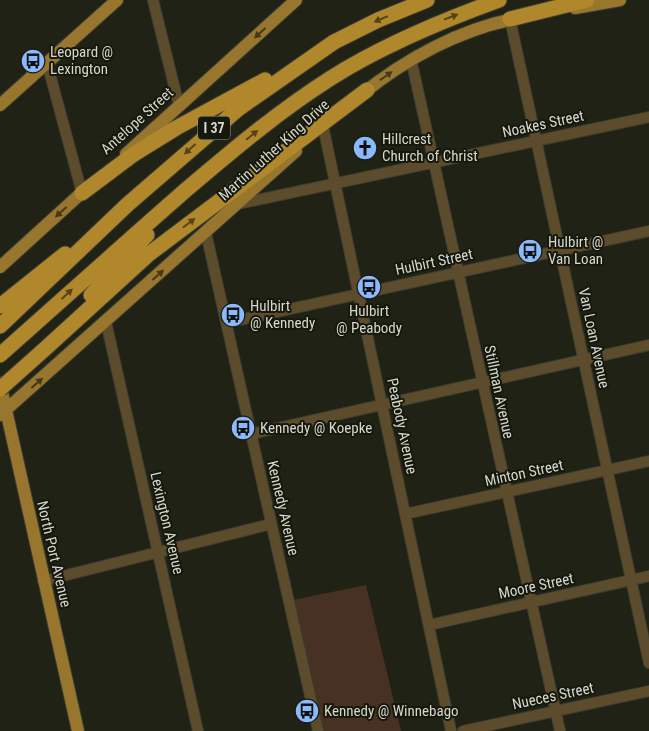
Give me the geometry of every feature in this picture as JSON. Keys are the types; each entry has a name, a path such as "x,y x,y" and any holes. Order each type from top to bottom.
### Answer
{"highway":[{"name":"I 37","path":"0,326 25,295 232,114 334,42 378,20 426,0"},
{"name":"I 37","path":"0,355 188,189 279,113 332,77 432,24 499,0"},
{"path":"510,19 587,0"},
{"path":"82,193 134,154 176,128 334,42"},
{"path":"0,390 149,254 367,90"},
{"path":"47,347 188,189"},
{"path":"0,306 25,295"}],"main road":[{"path":"0,103 117,0"},
{"name":"Antelope Street","path":"0,267 296,0"},
{"name":"Martin Luther King Drive","path":"3,413 206,233 323,126 367,90 411,59 477,29 510,19 620,0"},
{"path":"0,260 13,255"},
{"name":"North Port Avenue","path":"0,383 3,413 78,731"}],"street":[{"path":"153,0 179,106"},
{"name":"Van Loan Avenue","path":"510,19 649,663"},
{"name":"Stillman Avenue","path":"411,59 560,731"},
{"path":"47,63 82,193"},
{"name":"Noakes Street","path":"238,204 649,117"},
{"name":"Peabody Avenue","path":"323,126 451,731"},
{"name":"Hulbirt Street","path":"226,323 649,231"},
{"name":"Kennedy Avenue","path":"206,233 318,731"},
{"name":"Lexington Avenue","path":"106,322 198,731"},
{"path":"251,434 649,345"},
{"name":"Minton Street","path":"405,514 649,461"},
{"path":"43,581 271,524"},
{"name":"Moore Street","path":"428,625 649,576"},
{"name":"Nueces Street","path":"463,731 649,691"}],"shaded area":[{"path":"366,585 401,731 322,731 293,600"}],"place":[{"name":"Leopard @ Lexington","path":"33,61"},
{"name":"Hillcrest Church of Christ","path":"365,148"},
{"name":"Hulbirt @ Van Loan","path":"530,251"},
{"name":"Hulbirt @ Peabody","path":"369,287"},
{"name":"Hulbirt @ Kennedy","path":"233,315"},
{"name":"Kennedy @ Koepke","path":"243,428"},
{"name":"Kennedy @ Winnebago","path":"307,711"}]}
